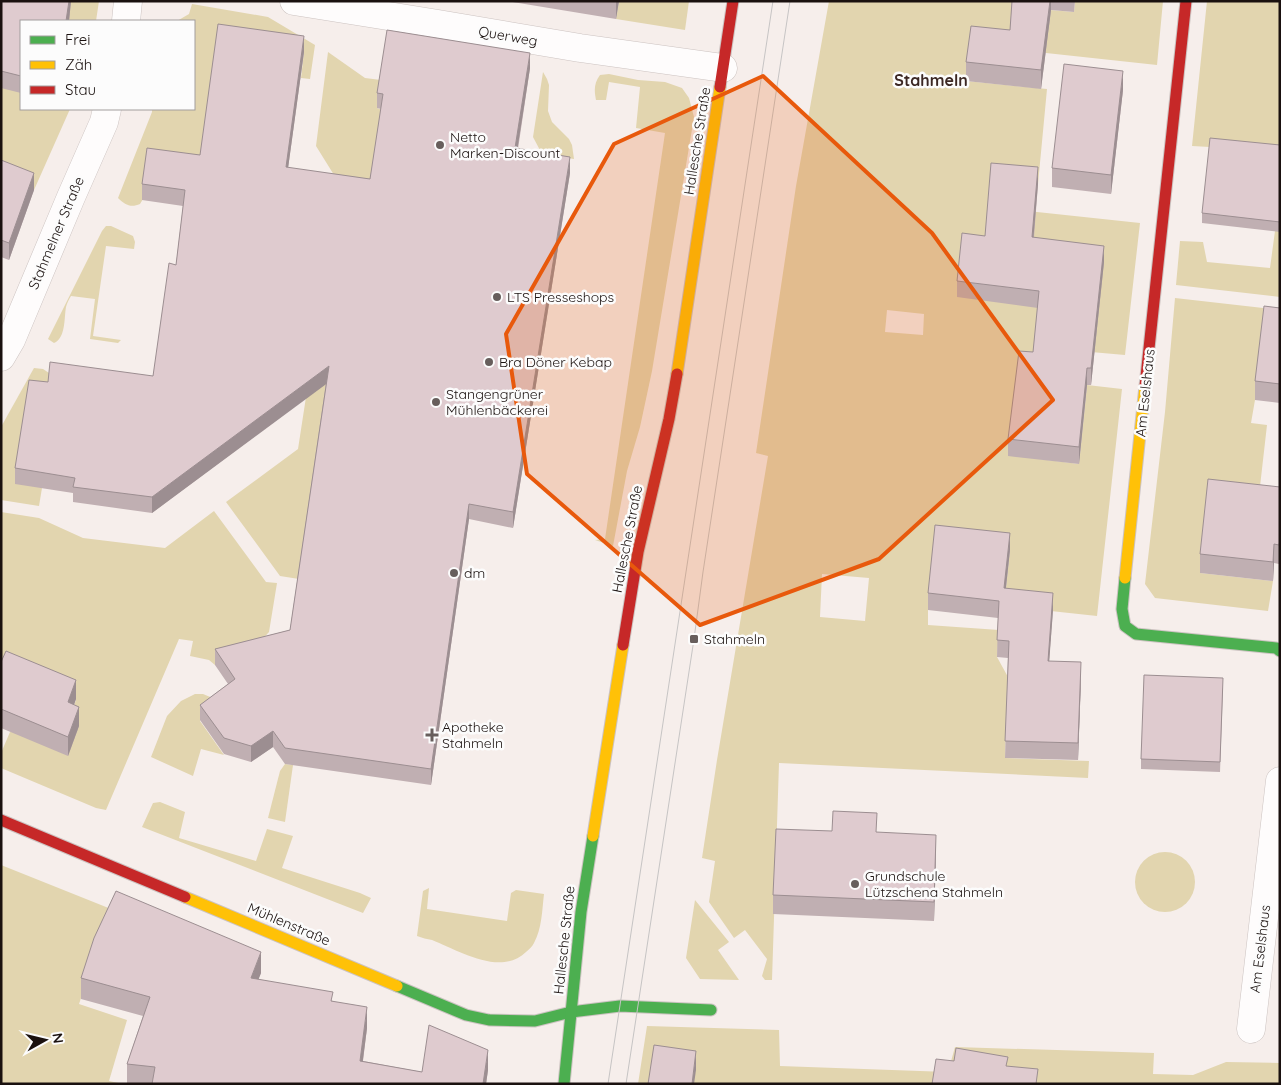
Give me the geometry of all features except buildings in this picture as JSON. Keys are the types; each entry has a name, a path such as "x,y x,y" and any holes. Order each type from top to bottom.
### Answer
{"street":[{"path":"126,20 128,1"},
{"name":"Querweg","path":"294,1 580,48 723,68"},
{"name":"Hallesche Straße","path":"564,1084 581,912 637,558 669,419 733,1"},
{"name":"Am Eselshaus","path":"1186,1 1122,609 1125,626 1136,634 1276,648 1280,650"},
{"name":"Stahmelner Straße","path":"1,357 11,340 108,110"},
{"name":"Am Eselshaus","path":"1250,1029 1280,781"},
{"name":"Mühlenstraße","path":"1,820 466,1015 489,1020 536,1021 571,1012 620,1006 711,1010"}],"highlighted area":[{"path":"763,76 932,233 1053,400 879,559 700,625 527,474 506,334 614,144"}],"shaded area":[{"path":"1,1 99,1 96,20 20,20 20,110 70,110 34,190 1,178"},
{"path":"619,1 689,1 685,30 616,19"},
{"path":"829,1 1014,1 1013,7 1074,12 1075,1 1163,1 1157,65 971,45 966,81 1047,89 1038,184 992,180 989,207 1140,223 1125,355 1057,349 1008,455 1079,464 1087,385 1122,389 1097,616 1004,606 1010,550 935,542 928,610 928,625 999,630 997,657 1008,677 1005,758 1089,761 1088,778 779,763 772,980 765,980 762,976 767,959 745,930 734,938 709,902 715,861 702,858 768,456 756,453 796,186","holes":["887,310 924,314 923,335 885,332","822,574 869,578 865,621 820,617"]},
{"path":"1207,1 1280,1 1280,201 1210,147 1192,146"},
{"path":"192,4 268,17 315,45 310,79 301,78 304,52 200,166 143,199 140,204 128,205 118,198 152,110 195,110 195,20 179,20 189,14"},
{"path":"328,52 365,78 381,80 377,108 383,110 368,209 339,183 316,146"},
{"path":"543,72 549,85 548,111 552,122 569,139 574,159 542,154 533,137"},
{"path":"609,74 638,80 665,82 682,88 689,98 694,117 652,371 640,427 627,471 613,546 595,540 605,539 665,133 636,128 640,87 609,82 606,100 596,100 595,90 600,75"},
{"path":"106,226 111,226 133,236 135,242 134,249 106,246 93,336 121,340 118,343 90,339 95,299 71,296 66,307 63,332 61,337 54,343 48,339"},
{"path":"1275,231 1280,231 1280,297 1176,285 1180,241 1203,242 1207,262 1270,268"},
{"path":"326,267 345,271 299,579 280,576 226,502 298,449"},
{"path":"1175,298 1280,310 1255,400 1251,423 1267,425 1258,504 1200,573 1273,581 1268,611 1155,598 1145,584 1165,412"},
{"path":"34,368 43,369 49,373 42,488 39,506 1,500 1,427"},
{"path":"214,511 266,582 277,583 269,632 246,657 215,665 209,660 190,656 193,641 179,639 106,810 96,808 1,768 1,753 10,732 68,721 76,700 1,681 1,512 39,518 83,538 165,548"},
{"path":"195,694 203,694 215,699 200,721 224,755 201,749 193,776 151,757 167,716 181,701"},
{"path":"285,764 293,765 285,822 268,818 280,771"},
{"path":"160,802 185,812 179,838 256,861 267,829 293,836 282,868 371,898 363,913 142,827 153,803"},
{"path":"1165,852 1182,857 1190,865 1195,882 1190,899 1182,907 1165,912 1148,907 1140,899 1135,882 1140,865 1148,857"},
{"path":"1,865 116,911 94,959 79,1004 127,1020 109,1081 123,1084 1,1084"},
{"path":"429,888 427,909 507,921 511,893 516,890 544,894 537,937 531,947 516,959 492,962 466,955 432,940 417,936 423,891"},
{"path":"695,900 729,942 718,950 739,980 700,979 686,958"},
{"path":"647,1026 779,1030 780,1066 948,1072 955,1047 1154,1053 1153,1074 1193,1075 1226,1062 1280,1063 1280,1084 638,1084"}],"tram line":[{"path":"608,1084 773,1"},
{"path":"626,1084 790,1"}],"traffic: fast":[{"path":"1125,578 1122,609 1125,626 1136,634 1276,648 1280,651"},
{"path":"564,1084 581,912 593,836"},
{"path":"397,986 466,1015 489,1020 535,1021 571,1012 620,1006 711,1010"}],"traffic: slow":[{"path":"677,374 720,87"},
{"path":"1125,578 1145,386"},
{"path":"593,836 623,645"},
{"path":"185,897 397,986"}],"traffic: jam":[{"path":"720,87 733,1"},
{"path":"1145,386 1186,1"},
{"path":"623,645 638,552 669,419 677,374"},
{"path":"1,820 185,897"}],"place":[{"name":"Netto Marken-Discount","path":"440,145"},
{"name":"LTS Presseshops","path":"497,297"},
{"name":"Bra Döner Kebap","path":"489,362"},
{"name":"Stangengrüner Mühlenbäckerei","path":"436,402"},
{"name":"dm","path":"454,573"},
{"name":"Stahmeln","path":"694,639"},
{"name":"Apotheke Stahmeln","path":"432,735"},
{"name":"Grundschule Lützschena Stahmeln","path":"855,884"}],"district":[{"name":"Stahmeln","path":"931,80"}]}
